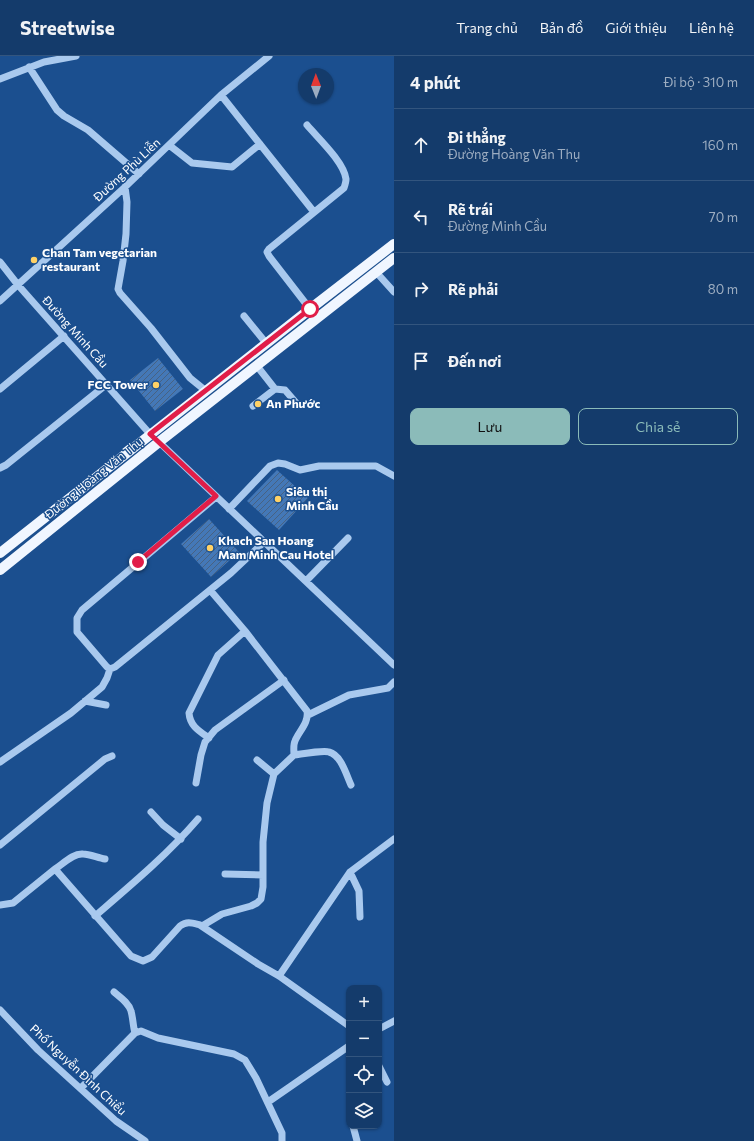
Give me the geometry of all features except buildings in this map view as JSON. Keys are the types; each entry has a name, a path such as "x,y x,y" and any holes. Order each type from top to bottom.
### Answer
{"main road":[{"name":"Đường Hoàng Văn Thụ","path":"0,553 313,306 394,244"},
{"name":"Đường Hoàng Văn Thụ","path":"0,570 158,442 394,258"},
{"path":"313,306 324,313"},
{"path":"150,434 158,442"}],"street":[{"path":"0,79 44,62 76,56"},
{"name":"Đường Phù Liễn","path":"0,301 139,174 221,95 269,56"},
{"path":"29,67 57,110 88,130 139,174"},
{"path":"221,95 314,212"},
{"path":"307,125 334,155 346,180 344,188 267,252 268,256 313,306"},
{"path":"169,145 192,163 232,167 260,144"},
{"path":"125,187 127,196 126,234 118,289 190,378 206,391"},
{"name":"Đường Minh Cầu","path":"0,262 18,285 150,434"},
{"path":"376,272 394,292"},
{"path":"244,316 266,343"},
{"path":"0,389 64,336"},
{"path":"256,366 275,388 285,390 298,405"},
{"path":"0,468 6,465 107,384"},
{"path":"254,406 275,388"},
{"path":"158,442 394,665"},
{"path":"228,508 270,466 278,464 285,464 300,470 320,466 376,466 394,476"},
{"path":"110,669 77,632 77,618 82,610 216,496"},
{"path":"306,581 348,538"},
{"path":"0,762 71,713 102,686 110,669 115,667 210,590 264,542"},
{"path":"210,590 245,631 307,711 308,715 306,723 294,742 294,755"},
{"path":"209,738 194,727 190,721 189,714 218,656 245,631"},
{"path":"196,783 205,742 215,730 284,680"},
{"path":"308,715 350,695 388,688 394,682"},
{"path":"85,701 106,705"},
{"path":"202,926 222,914 257,903 261,899 263,887 263,842 267,803 274,774 294,755 328,752 335,755 342,764 351,784"},
{"path":"0,845 105,759 112,756"},
{"path":"257,760 274,774"},
{"path":"151,812 163,825 181,839"},
{"path":"95,916 151,868 181,839 198,819"},
{"path":"279,976 350,872 394,839"},
{"path":"0,905 13,903 72,857 85,854 105,859"},
{"path":"55,869 131,956 143,961 152,957 184,923 190,922 202,926 258,964 279,976 346,1024"},
{"path":"350,872 359,891 360,917"},
{"path":"225,874 263,875"},
{"path":"114,992 127,1004 130,1009 135,1033"},
{"name":"Phố Nguyễn Đình Chiểu","path":"0,1010 38,1050 116,1121 145,1141"},
{"path":"382,1027 394,1021"},
{"path":"81,1088 135,1033 141,1031 158,1038 234,1054 245,1060 256,1078 282,1133 282,1141"},
{"path":"268,1102 346,1048"},
{"path":"382,1071 388,1082"},
{"path":"355,1129 357,1141"}],"place":[{"name":"Chan Tam vegetarian restaurant","path":"34,260"},
{"name":"FCC Tower","path":"156,385"},
{"name":"An Phước","path":"258,404"},
{"name":"Siêu thị Minh Cầu","path":"278,499"},
{"name":"Khach San Hoang Mam Minh Cau Hotel","path":"210,548"}],"route":[{"path":"138,562 216,496 150,434 310,309"}]}
